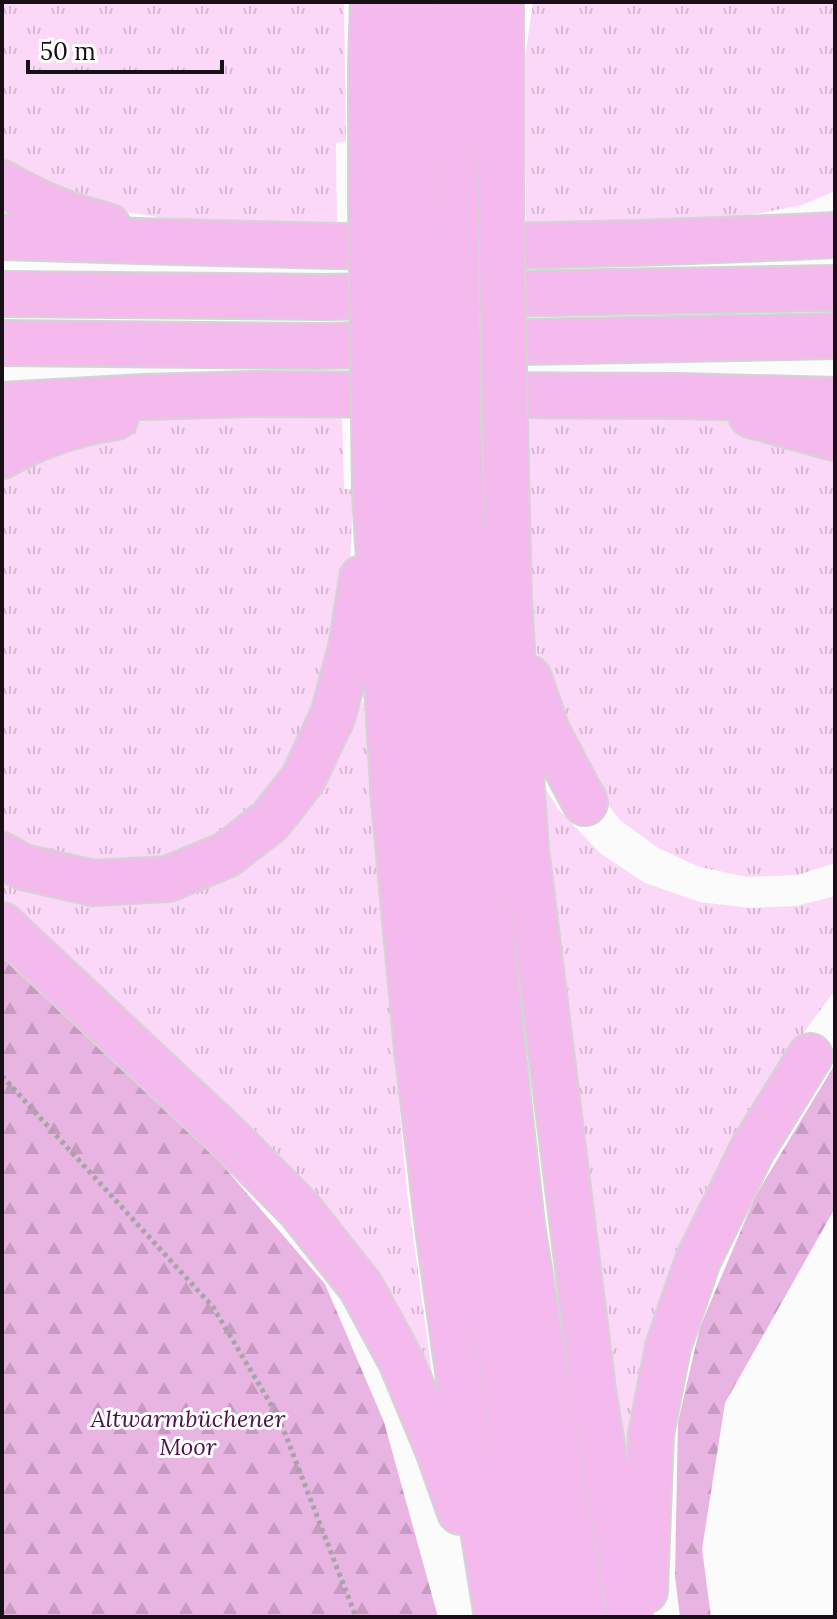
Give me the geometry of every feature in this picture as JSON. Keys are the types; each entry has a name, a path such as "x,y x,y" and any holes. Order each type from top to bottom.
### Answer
{"highway":[{"path":"359,2 371,62 391,206 437,422 468,644 483,849 522,1225 584,1617"},
{"path":"371,62 373,2"},
{"path":"416,2 391,206 374,421 375,495 394,802 419,1064 457,1363 495,1611"},
{"path":"459,2 456,209 437,422 425,646 458,1044 482,1231 540,1617"},
{"path":"501,2 501,211 509,602 529,880 593,1390 630,1617"},
{"path":"501,84 516,2"},
{"path":"2,183 31,200 82,220 176,242"},
{"path":"2,237 338,246 694,242 835,235"},
{"path":"2,294 325,297 835,288"},
{"path":"2,343 320,346 835,336"},
{"path":"2,456 26,442 100,419 251,394"},
{"path":"2,405 251,394 835,400"},
{"path":"679,396 835,438"},
{"path":"2,855 23,867 93,883 168,879 226,855 270,821 303,779 333,715 351,648 375,495"},
{"path":"509,602 530,682 548,733 585,803"},
{"path":"2,925 233,1142 300,1210 361,1287 401,1361 438,1450 495,1611"},
{"path":"643,1617 651,1434 668,1347 698,1260 752,1150 810,1056"}],"path":[{"path":"2,1076 213,1307 279,1418 356,1617"}],"green space":[{"path":"2,2 344,2 346,141 336,143 337,223 170,219 94,207 2,162"},
{"path":"533,2 835,2 835,191 802,205 730,219 526,225 525,157 517,157 518,107"},
{"path":"599,414 692,416 745,424 835,449 835,863 798,875 747,877 700,867 658,848 620,820 591,783 542,679 531,614 521,463 529,463 528,420"},
{"path":"183,416 342,418 344,489 353,489 349,594 309,740 253,815 184,853 136,865 85,866 2,836 2,465 110,426"},
{"path":"363,700 407,1192 434,1387 2,907 2,875 171,893 350,730"},
{"path":"534,770 558,809 600,853 645,883 700,902 750,908 796,906 835,896 835,990 774,1073 735,1133 683,1240 664,1291 630,1510"},
{"name":"Altwarmbüchener Moor","path":"2,957 219,1161 325,1284 384,1422 438,1617 2,1617"},
{"path":"835,1064 835,1208 725,1403 702,1549 711,1617 680,1617 675,1577 678,1422 700,1327 756,1195"}]}
